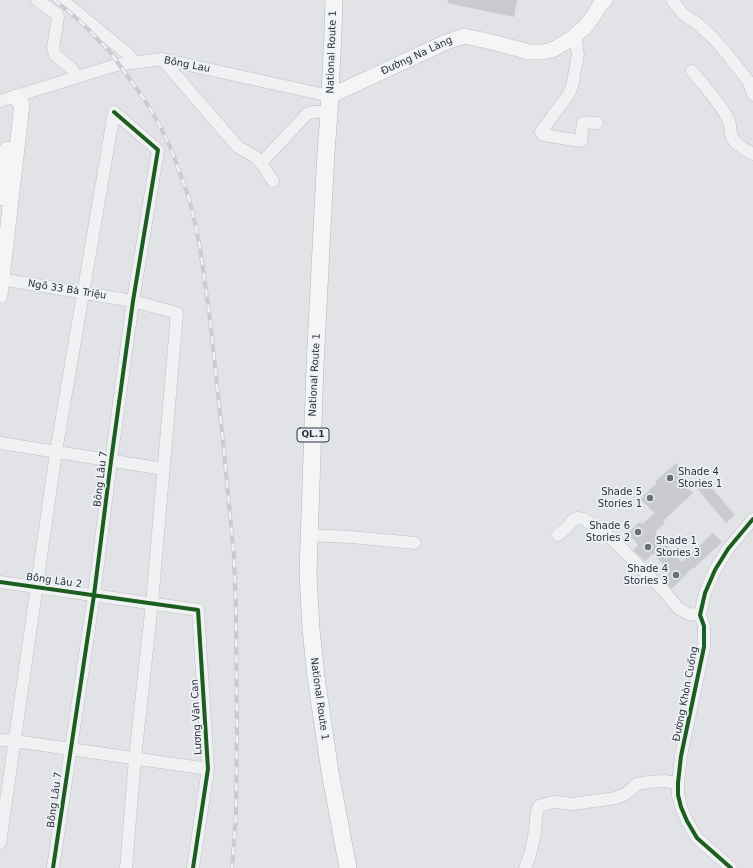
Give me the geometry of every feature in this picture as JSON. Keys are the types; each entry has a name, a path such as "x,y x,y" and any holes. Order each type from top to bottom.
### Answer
{"highway":[{"name":"National Route 1","path":"334,0 315,365 308,574 310,629 316,677 330,772 348,868"}],"main road":[{"name":"Đường Na Làng","path":"330,96 444,43 464,36 530,52 552,50 575,36 594,15 601,1"},
{"path":"0,198 13,105 17,98 22,104 0,296"}],"street":[{"path":"37,0 57,14 58,17 53,48 54,52 55,55 73,70 75,78"},
{"path":"62,0 130,56 133,63"},
{"path":"672,0 682,14 698,24 724,50 749,82 753,95"},
{"path":"575,36 578,54 572,87 568,95 541,132 543,135 581,141 583,123 597,123"},
{"path":"162,59 238,147 254,156 261,163 273,181"},
{"name":"Bông Lau","path":"0,101 17,98 116,64 162,59 330,96"},
{"path":"692,71 722,109 728,119 732,137 735,142 753,154"},
{"path":"261,163 307,114 316,111 329,114"},
{"name":"Bông Lâu 7","path":"53,868 94,595 133,301 158,150 114,112 83,293"},
{"name":"Ngõ 33 Bà Triệu","path":"1,279 133,301 177,313 164,469"},
{"path":"0,843 56,452 83,293"},
{"path":"0,443 164,469 126,868"},
{"path":"558,535 572,520 577,518 584,519 612,539 664,591 679,609 689,614 700,615"},
{"name":"Đường Khòn Cuổng","path":"731,868 697,838 681,807 678,784 681,756 704,647 704,626 700,615 705,593 728,549 753,519"},
{"path":"309,535 415,543"},
{"name":"Bông Lâu 2","path":"0,582 152,603"},
{"name":"Lương Văn Can","path":"152,603 198,610 208,769 193,868"},
{"path":"0,740 208,769"},
{"path":"525,868 533,844 536,813 539,806 556,802 572,804 616,798 627,793 637,784 649,782 664,781 678,784"}],"building":[{"path":"448,0 517,0 514,17 447,3"},
{"path":"676,463 685,473 679,478 693,493 663,521 665,523 655,532 682,562 713,533 722,542 693,569 692,568 672,589 662,579 670,572 653,554 645,561 633,550 638,545 628,533 639,522 642,524 655,513 640,499 656,484 655,482"},
{"path":"704,479 735,515 726,523 695,486"}],"railway":[{"path":"54,0 86,27 110,52 144,99 158,122 171,149 189,198 195,223 210,319 234,557 237,730 236,815 232,868"}],"cycle path":[{"path":"53,868 94,595 133,301 158,150 114,112"},
{"path":"731,868 697,838 681,807 678,795 678,783 681,756 704,647 704,626 700,615 705,593 715,570 728,549 753,519"},
{"path":"0,582 198,610 208,769 193,868"}],"place":[{"name":"Shade 4 Stories 1","path":"670,478"},
{"name":"Shade 5 Stories 1","path":"650,498"},
{"name":"Shade 6 Stories 2","path":"638,532"},
{"name":"Shade 1 Stories 3","path":"648,547"},
{"name":"Shade 4 Stories 3","path":"676,575"}]}
